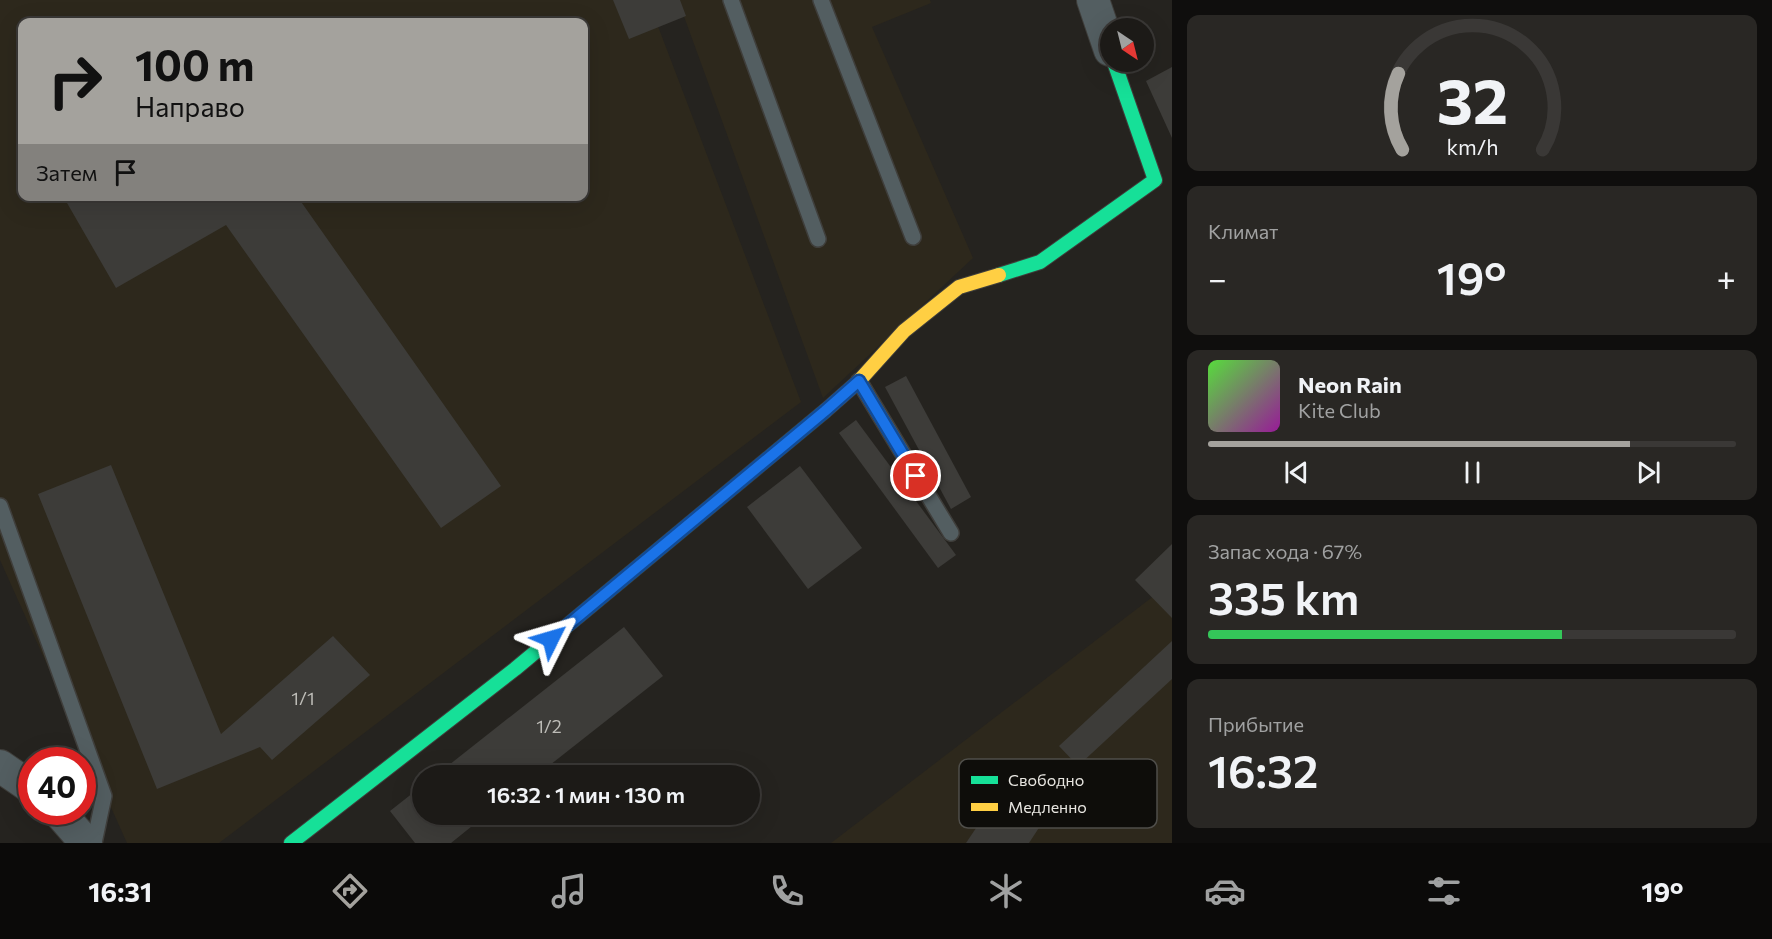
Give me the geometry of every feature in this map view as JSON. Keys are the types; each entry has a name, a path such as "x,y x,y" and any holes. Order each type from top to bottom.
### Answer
{"street":[{"path":"1093,0 1100,21"},
{"path":"291,843 514,669 825,411 859,381 904,331 959,287 1040,262 1155,180 1117,72"},
{"path":"0,766 18,778"},
{"path":"70,825 86,843"}],"lane":[{"path":"731,0 818,239"},
{"path":"821,0 913,237"},
{"path":"1155,180 1172,170"},
{"path":"859,381 951,532"},
{"path":"0,506 104,796 94,843"}],"shaded area":[{"path":"0,0 648,0 801,402 219,843 127,843 96,774 96,747 84,747 0,560"},
{"path":"678,0 930,0 931,3 872,27 973,258 823,398"},
{"path":"1172,582 1172,843 831,843"}],"building":[{"path":"613,0 680,0 686,16 629,39"},
{"path":"1172,67 1172,138 1146,81"},
{"path":"66,201 301,201 501,486 441,528 226,225 116,288"},
{"path":"906,376 971,497 951,509 885,387"},
{"path":"856,420 956,555 938,568 839,433"},
{"path":"111,465 221,734 333,636 370,675 272,760 260,747 157,789 38,494"},
{"path":"800,466 862,548 808,589 747,507"},
{"path":"1172,544 1172,618 1135,580"},
{"path":"624,627 663,676 550,765 449,765"},
{"path":"1172,641 1172,679 1086,759 1071,759 1059,746"},
{"path":"412,794 412,825 473,825 451,843 415,843 390,811"},
{"path":"976,828 1039,828 1029,843 966,843"}],"traffic: fast":[{"path":"999,275 1040,262 1155,180 1117,72"},
{"path":"291,843 515,669 825,411"}],"traffic: slow":[{"path":"825,411 859,381 904,331 959,287 999,275"}],"route":[{"path":"551,639 859,381 916,476"}]}
